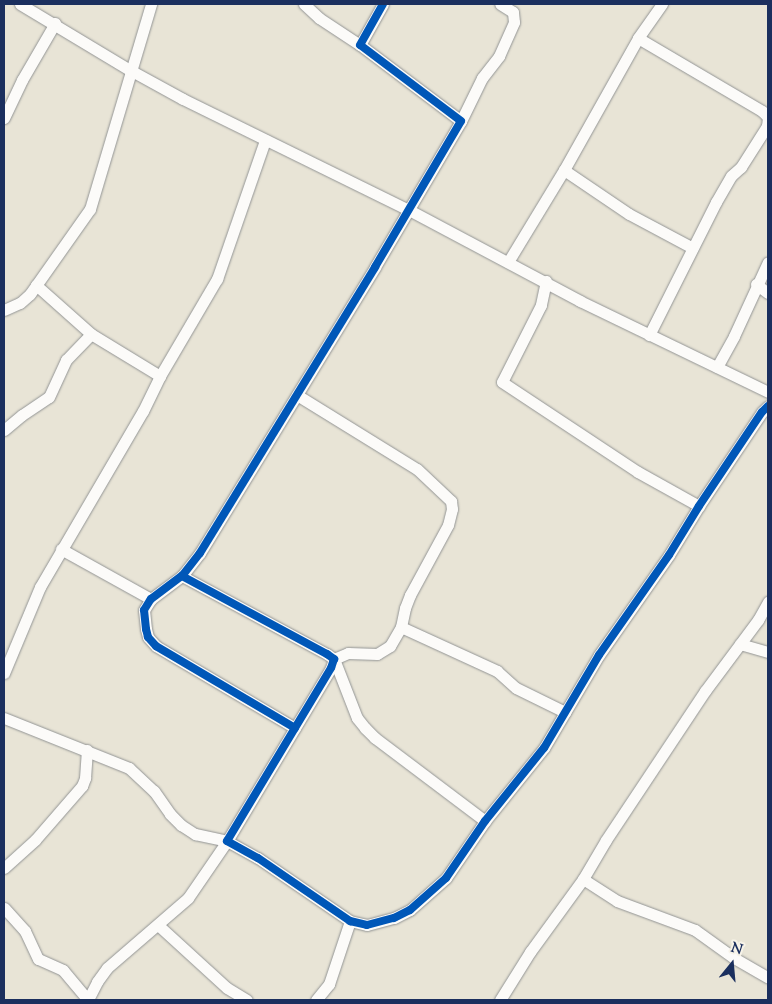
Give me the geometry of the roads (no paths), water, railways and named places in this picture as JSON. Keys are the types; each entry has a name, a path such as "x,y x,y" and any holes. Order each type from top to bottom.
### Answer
{"street":[{"path":"20,4 55,23 130,70 265,140 409,210 546,281 580,301 768,392"},
{"path":"4,310 20,303 36,285 90,209 151,4"},
{"path":"304,4 319,18 360,45 461,121"},
{"path":"360,45 383,4"},
{"path":"295,728 156,646 148,637 144,610 151,599 182,576 200,553 409,210 461,121 482,78 499,56 514,22 513,12 500,4"},
{"path":"508,262 564,170 638,38 662,4"},
{"path":"4,118 22,80 55,23"},
{"path":"638,38 762,111 768,117 767,126 741,167 731,176 649,334"},
{"path":"4,673 40,587 143,411 160,376 216,279 265,140"},
{"path":"564,170 630,214 693,248"},
{"path":"717,367 734,336 756,284 768,262"},
{"path":"546,281 541,305 502,382 638,472 699,506"},
{"path":"756,284 768,293"},
{"path":"36,285 90,334 160,376"},
{"path":"4,430 49,397 66,360 90,334"},
{"path":"4,908 25,931 38,958 63,970 88,1000 101,974 188,898 227,841 334,660 348,653 377,654 390,646 401,627 405,608 448,525 452,509 451,501 417,469 297,395"},
{"path":"4,718 116,761 139,775 181,825 195,834 227,841 258,858 350,922 367,925 394,918 410,910 446,878 485,821 544,748 599,655 669,555 699,506 762,412 768,406"},
{"path":"61,549 151,599"},
{"path":"182,576 327,654 334,660 357,718 365,728 375,738 485,821"},
{"path":"500,1000 530,952 583,879 606,840 705,691 767,608"},
{"path":"401,627 497,671 516,688 565,712"},
{"path":"740,644 768,652"},
{"path":"4,868 35,840 82,786 85,778 87,750"},
{"path":"583,879 617,901 695,930 734,958 768,978"},
{"path":"316,1000 329,984 350,922"},
{"path":"158,926 227,988 247,1000"}]}
